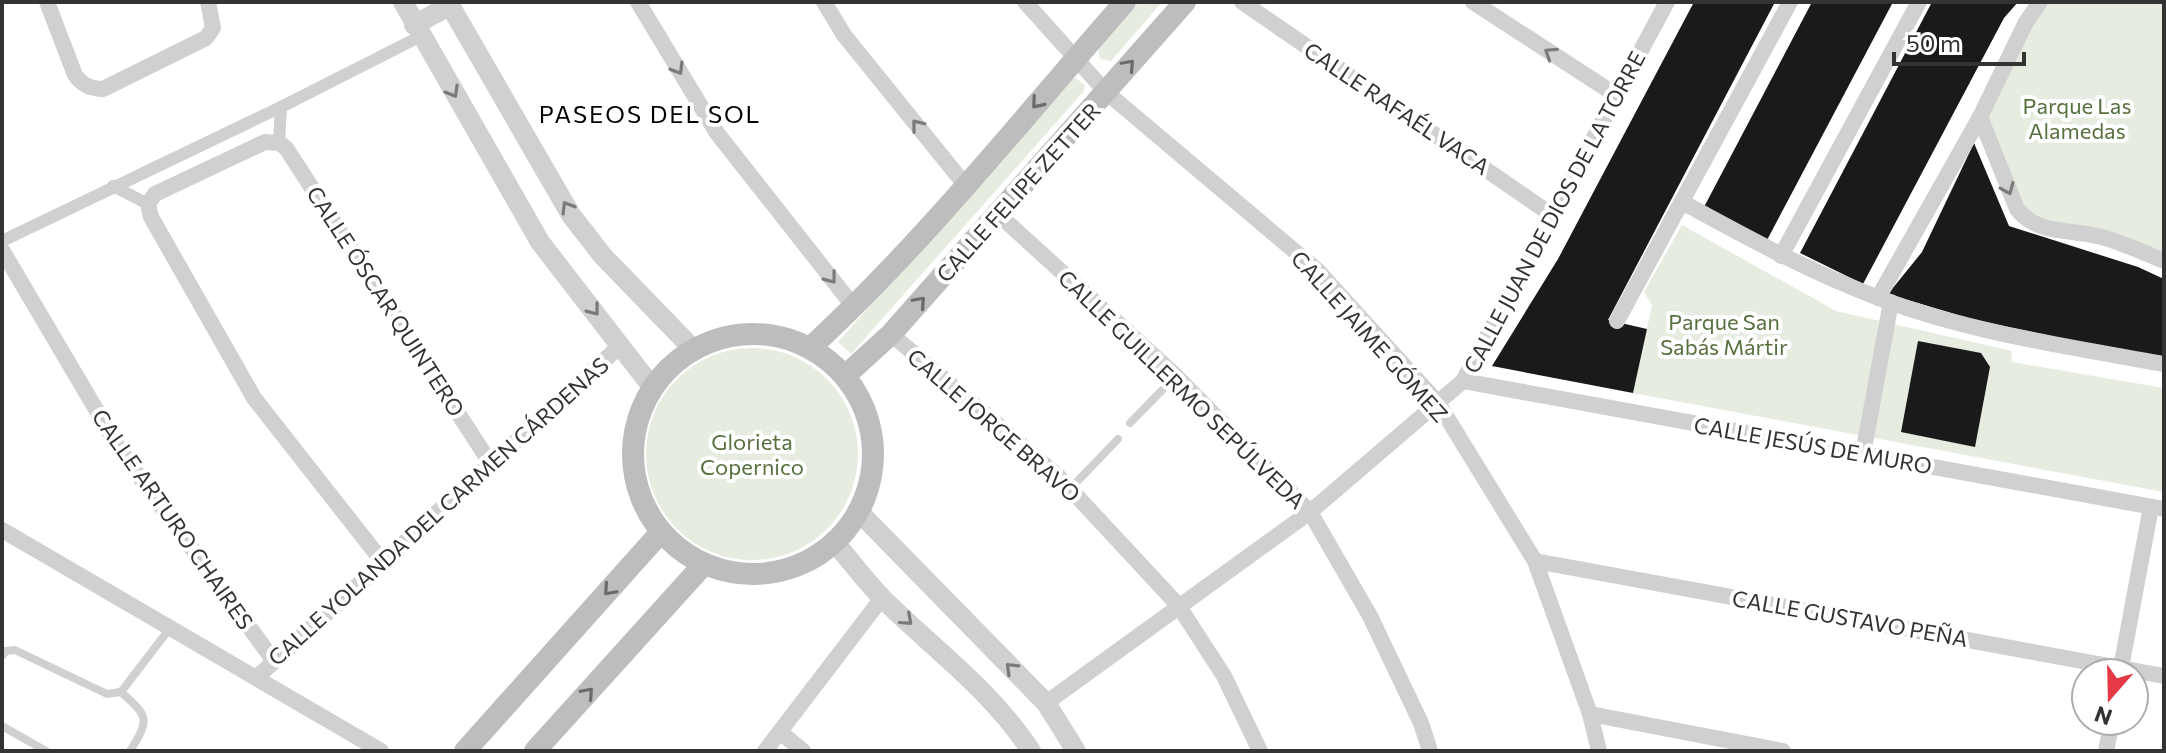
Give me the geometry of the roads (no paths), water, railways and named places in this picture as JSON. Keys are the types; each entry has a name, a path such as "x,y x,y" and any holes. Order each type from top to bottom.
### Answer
{"main road":[{"name":"CALLE FELIPE ZETTER","path":"810,348 854,307 966,186 1125,2"},
{"name":"CALLE FELIPE ZETTER","path":"845,376 891,334 1185,2"},
{"path":"751,334 788,339 810,348 845,376 861,401 872,442 870,486 859,512 835,543 817,557 773,573 738,573 704,564 661,532 637,488 632,463 639,414 652,387 668,368 693,349 715,339 751,334"},
{"path":"465,751 661,532"},
{"path":"535,751 704,564"}],"street":[{"path":"47,2 75,75 90,88 103,89 206,38 213,28 208,2"},
{"path":"403,2 540,242 652,387"},
{"path":"638,2 717,133 854,307"},
{"path":"824,2 844,35 966,186"},
{"name":"CALLE JAIME GÓMEZ","path":"1025,2 1106,92 1317,270 1438,403 1535,561 1590,714 1599,751"},
{"name":"CALLE RAFAÉL VACA","path":"1242,2 1552,215"},
{"path":"1473,2 1616,95"},
{"name":"CALLE JUAN DE DIOS DE LA TORRE","path":"1046,703 1310,512 1463,381 1667,2"},
{"path":"1617,321 1790,2"},
{"path":"1781,256 1919,2"},
{"path":"1863,454 1884,300 2026,22 2040,2"},
{"path":"2,241 281,107 417,30 448,4 571,215 602,255 693,349"},
{"path":"281,107 279,143 265,142 155,194 148,204 151,217 254,398 382,561"},
{"path":"1980,117 2017,209 2024,219 2048,229 2106,238 2164,261"},
{"name":"CALLE ÓSCAR QUINTERO","path":"279,143 291,155 489,461"},
{"path":"113,186 148,204"},
{"path":"1682,202 1781,256 1884,300 2040,342 2164,364"},
{"name":"CALLE GUILLERMO SEPÚLVEDA","path":"998,214 1176,376 1310,512 1370,616 1421,723 1430,751"},
{"name":"CALLE ARTURO CHAIRES","path":"2,250 120,450 274,661"},
{"name":"CALLE JORGE BRAVO","path":"891,334 1070,489 1178,605 1224,676 1260,751"},
{"name":"CALLE YOLANDA DEL CARMEN CÁRDENAS","path":"256,678 489,461 621,345"},
{"name":"CALLE JESÚS DE MURO","path":"1463,381 2158,508"},
{"path":"2124,657 2158,508"},
{"path":"859,512 1046,703 1076,751"},
{"path":"2,530 381,751"},
{"path":"835,543 882,598 969,676 1013,723 1031,751"},
{"name":"CALLE GUSTAVO PEÑA","path":"1535,561 2070,661"},
{"path":"765,751 882,598"},
{"path":"1590,714 1783,751"},
{"path":"780,732 803,751"}],"lane":[{"path":"1130,423 1176,376"},
{"path":"1070,489 1118,439"},
{"path":"2,656 6,651 15,650 107,694 121,692 170,628"},
{"path":"121,692 144,713 145,725 130,751"},
{"path":"2,726 46,751"}],"district":[{"name":"PASEOS DEL SOL","path":"650,113"}],"park label":[{"name":"Parque Las Alamedas","path":"2077,118"},
{"name":"Parque San Sabás Mártir","path":"1724,334"},
{"name":"Glorieta Copernico","path":"752,454"}]}
